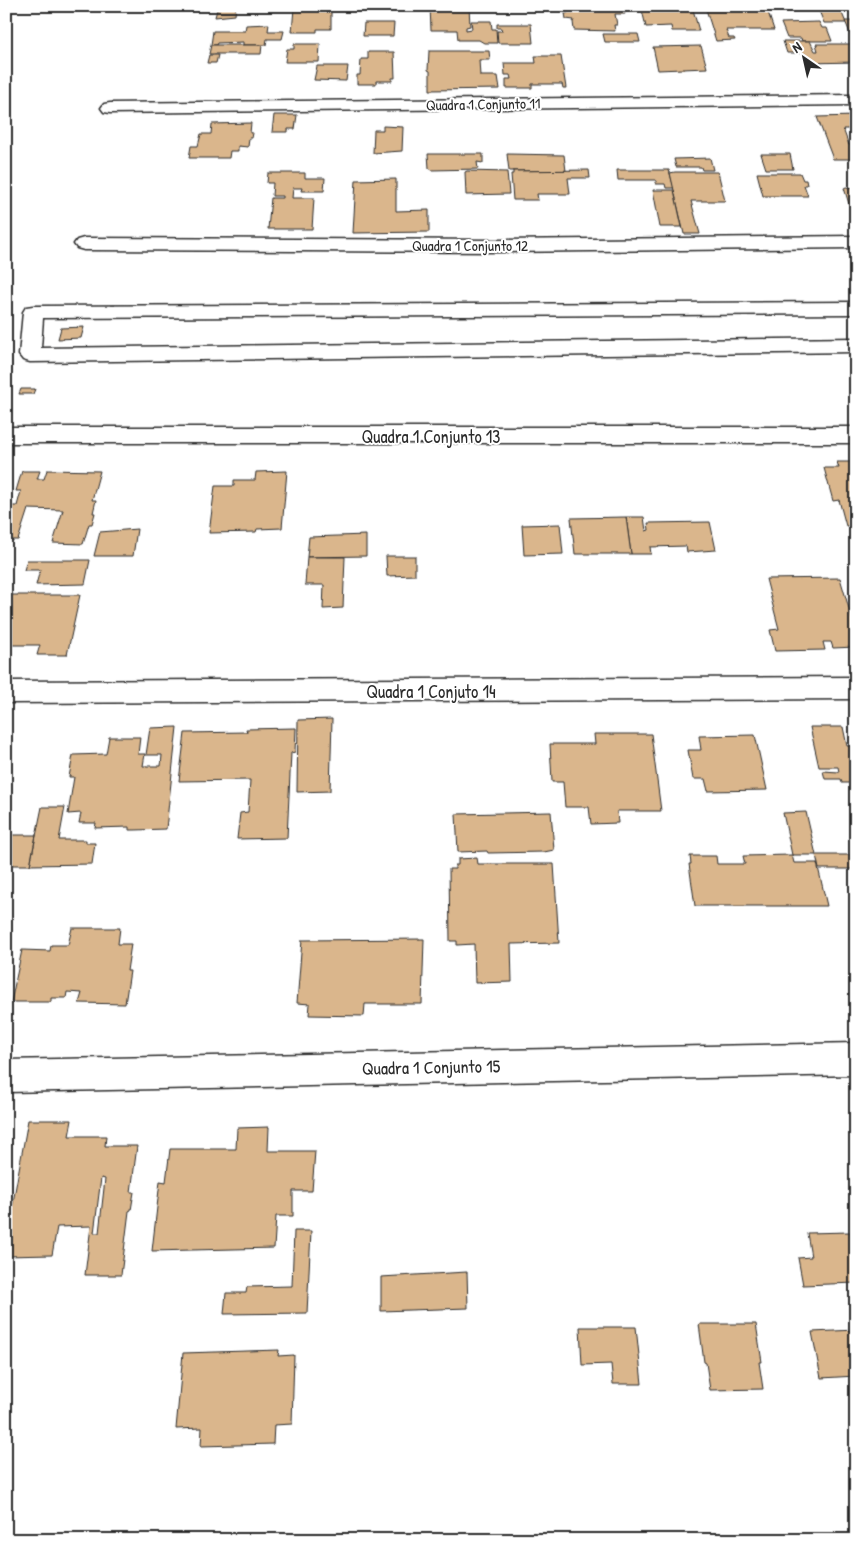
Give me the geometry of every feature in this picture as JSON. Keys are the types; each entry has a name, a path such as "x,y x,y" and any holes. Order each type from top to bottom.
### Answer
{"street":[{"name":"Quadra 1 Conjunto 11","path":"110,108 856,100"},
{"name":"Quadra 1 Conjunto 12","path":"84,244 498,246 856,242"},
{"path":"856,308 33,312 30,355 856,345"},
{"name":"Quadra 1 Conjunto 13","path":"6,435 856,435"},
{"name":"Quadra 1 Conjuto 14","path":"6,692 856,688"},
{"name":"Quadra 1 Conjunto 15","path":"6,1076 856,1059"}],"building":[{"path":"218,6 236,6 235,15 215,17"},
{"path":"430,6 469,6 470,26 466,27 466,30 472,29 471,21 491,21 492,29 496,29 497,43 484,43 479,40 458,40 457,30 431,30"},
{"path":"564,6 623,6 625,14 615,14 617,25 614,25 615,31 574,30 574,20 566,19 565,13 568,13 568,10 564,10"},
{"path":"632,6 692,6 699,31 672,31 671,26 646,27 642,10 633,10"},
{"path":"705,6 746,6 751,9 767,9 774,30 726,30 729,38 734,38 735,40 716,41"},
{"path":"817,6 839,6 846,23 824,23"},
{"path":"331,7 331,29 317,29 317,32 292,32 294,8"},
{"path":"845,21 856,21 856,40 853,40"},
{"path":"819,22 822,28 827,28 832,41 802,41 801,38 787,38 781,23"},
{"path":"364,23 394,23 393,36 363,36"},
{"path":"269,24 268,31 284,31 282,39 267,39 266,45 243,45 243,42 211,45 213,31 245,31 246,25"},
{"path":"497,24 531,24 533,43 498,43 497,31 502,31 501,28 497,28"},
{"path":"603,34 638,34 640,42 605,42"},
{"path":"783,41 810,41 815,51 818,51 816,44 855,44 856,62 808,63 804,53 787,53"},
{"path":"294,44 320,44 319,62 285,62 287,49 294,49"},
{"path":"211,45 262,45 261,54 209,54"},
{"path":"701,46 707,68 658,70 653,47"},
{"path":"429,51 489,51 490,60 479,60 480,76 498,76 500,89 430,90"},
{"path":"368,52 394,52 395,78 392,78 392,81 376,81 376,84 357,84 357,75 360,75 361,59 368,59"},
{"path":"209,55 218,55 216,63 207,63"},
{"path":"535,56 561,56 566,88 563,88 562,84 532,84 532,88 506,88 506,79 511,79 510,75 505,75 504,63 536,63"},
{"path":"317,66 348,66 346,81 314,80"},
{"path":"274,115 297,115 295,129 288,129 288,132 272,132"},
{"path":"856,116 856,129 843,129 849,145 856,145 856,159 833,159 817,117"},
{"path":"251,123 250,133 253,133 252,138 249,138 248,147 238,146 238,151 230,151 229,158 189,158 191,146 198,146 201,134 211,134 212,124"},
{"path":"383,126 403,127 402,151 373,153 374,130 383,130"},
{"path":"428,154 483,154 483,163 477,162 478,169 432,170 429,168"},
{"path":"507,154 564,155 566,171 509,171"},
{"path":"761,154 790,154 793,169 766,169"},
{"path":"710,158 713,170 702,170 701,167 676,167 674,159"},
{"path":"589,170 590,178 568,178 570,194 537,194 538,200 513,200 511,174 513,174 513,171"},
{"path":"617,170 669,170 674,188 666,188 665,184 656,184 656,180 618,180"},
{"path":"465,172 507,172 509,194 466,195"},
{"path":"718,172 725,201 691,201 700,234 684,234 670,173"},
{"path":"268,173 305,173 305,178 325,178 324,191 301,191 302,188 293,188 292,198 314,198 312,229 268,229 271,198 283,198 283,196 272,196 273,183 267,183"},
{"path":"757,173 800,173 803,180 806,180 807,185 804,185 808,196 763,196"},
{"path":"396,179 396,211 429,210 429,232 353,233 356,180"},
{"path":"844,188 856,188 856,226"},
{"path":"653,190 674,190 682,227 660,227"},
{"path":"84,327 81,338 58,339 61,328"},
{"path":"21,389 35,389 33,394 19,394"},
{"path":"837,462 856,462 856,526 846,526 839,500 833,501 824,468 839,468"},
{"path":"47,470 100,471 92,500 96,500 93,513 95,513 92,524 89,524 83,544 53,543 63,510 28,509 18,540 6,540 6,506 17,506 21,491 16,491 22,471 40,471 37,479 44,479"},
{"path":"287,471 282,528 257,529 256,532 209,533 215,486 234,486 234,480 255,480 256,472"},
{"path":"626,517 644,517 646,531 649,530 648,523 710,522 716,550 687,552 686,546 650,547 651,554 631,554"},
{"path":"626,517 631,554 575,554 571,518"},
{"path":"560,524 563,554 524,555 522,525"},
{"path":"137,529 133,556 94,556 100,532"},
{"path":"366,535 366,556 307,557 309,537"},
{"path":"386,556 415,556 415,575 387,576"},
{"path":"307,557 345,557 343,608 323,609 324,585 305,585"},
{"path":"27,560 90,560 85,584 36,585 40,570 24,570"},
{"path":"840,578 856,632 856,647 833,648 831,642 823,642 825,650 775,651 770,630 779,629 766,579"},
{"path":"6,595 80,595 67,655 37,655 40,645 8,645 6,652"},
{"path":"332,719 330,791 297,792 298,720"},
{"path":"177,727 166,829 129,830 129,827 95,828 96,823 79,823 81,813 68,814 74,777 69,777 73,755 106,754 109,737 140,737 138,754 145,754 143,766 161,766 162,755 146,755 150,728"},
{"path":"810,727 843,727 847,746 856,746 856,783 842,783 841,779 825,779 823,771 839,772 838,767 819,767"},
{"path":"296,728 295,752 291,753 287,838 237,839 240,813 248,812 250,780 179,781 185,733 247,732 246,729"},
{"path":"594,734 651,734 661,811 617,811 618,823 591,824 589,807 565,807 563,782 552,782 550,744 595,744"},
{"path":"755,735 767,790 708,791 705,779 693,779 688,750 701,750 699,736"},
{"path":"42,807 65,807 59,840 86,840 86,843 95,843 92,864 30,865"},
{"path":"551,812 554,850 544,852 458,852 456,814"},
{"path":"806,812 816,855 792,855 783,813"},
{"path":"6,835 36,835 30,865 6,865"},
{"path":"792,855 794,863 817,863 827,906 695,906 689,864 691,864 690,856 716,856 717,864 745,864 743,856"},
{"path":"816,855 856,855 856,869 819,869"},
{"path":"477,858 478,864 554,864 559,943 511,944 512,982 475,983 474,944 457,945 457,941 450,941 449,869 455,869 455,865 458,865 458,859"},
{"path":"72,928 120,928 118,944 131,944 127,971 130,971 125,1004 79,1003 82,993 67,992 66,998 51,998 51,1002 11,1002 22,950 50,951 51,945 68,945"},
{"path":"424,939 422,1004 365,1004 364,1016 309,1015 310,1004 297,1003 302,940"},
{"path":"28,1120 72,1120 69,1136 106,1136 105,1146 137,1146 131,1192 134,1192 131,1210 129,1211 121,1275 85,1275 91,1226 57,1227 52,1255 6,1256 6,1241","holes":["101,1178 105,1179 99,1233 94,1233"]},
{"path":"269,1127 268,1151 315,1151 312,1191 293,1191 293,1216 276,1216 274,1248 152,1251 160,1181 166,1182 170,1149 236,1149 237,1128"},
{"path":"294,1231 311,1231 307,1313 224,1314 226,1293 246,1293 247,1287 292,1286"},
{"path":"850,1232 856,1260 856,1283 803,1285 798,1258 811,1257 807,1233"},
{"path":"467,1272 468,1308 381,1311 381,1277"},
{"path":"699,1324 756,1324 762,1362 759,1362 763,1389 710,1390"},
{"path":"580,1327 636,1327 642,1384 613,1384 611,1364 582,1365"},
{"path":"856,1330 856,1376 821,1378 812,1332"},
{"path":"279,1350 278,1356 294,1355 292,1424 274,1425 273,1444 201,1446 202,1428 176,1429 183,1353"}]}
